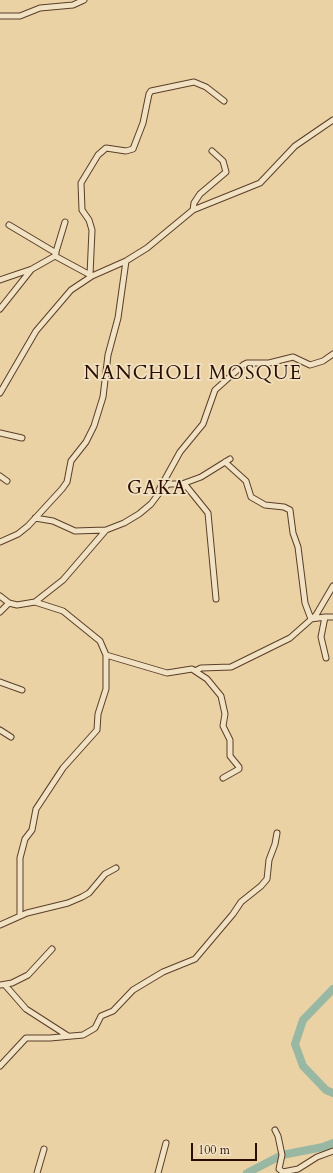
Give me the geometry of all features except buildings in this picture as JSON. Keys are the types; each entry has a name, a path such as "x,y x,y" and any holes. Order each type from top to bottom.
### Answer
{"street":[{"path":"0,16 20,16 40,8 73,5 84,0"},
{"path":"91,276 92,230 90,220 82,210 82,183 98,155 106,148 121,151 133,148 143,123 149,94 151,91 194,82 206,88 224,101"},
{"path":"0,393 36,331 71,290 91,276 126,261 156,242 193,210 227,195 260,183 295,146 333,120"},
{"path":"193,210 196,198 226,173 222,161 212,151"},
{"path":"0,280 32,269 55,255 65,222"},
{"path":"9,225 91,276"},
{"path":"0,542 18,534 36,518 67,482 71,461 86,442 97,419 103,397 108,354 122,298 126,261"},
{"path":"0,309 32,269"},
{"path":"36,518 52,522 75,531 106,530 124,523 139,514 151,504 180,452 203,424 215,390 243,365 247,363 269,363 293,357 310,365 323,361 333,354"},
{"path":"0,434 22,438"},
{"path":"159,491 169,484 182,484 201,476 227,461 246,481 250,495 255,499 265,505 284,507 290,510 293,533 298,547 305,603 311,619"},
{"path":"0,476 7,481"},
{"path":"182,484 205,508 208,515 216,598"},
{"path":"35,602 63,580 106,530"},
{"path":"195,671 201,668 231,667 286,641 321,608 333,586"},
{"path":"0,596 9,603 17,605 35,602 56,608 73,618 100,641 106,655 106,689 98,714 97,730 63,768 39,802 36,808 32,830 25,839 20,858 20,916"},
{"path":"0,612 9,603"},
{"path":"325,617 321,637 326,658"},
{"path":"311,619 333,617"},
{"path":"106,655 174,674 192,669 207,679 221,696 225,714 223,726 230,740 230,756 239,767 239,769 224,778"},
{"path":"0,682 22,690"},
{"path":"0,730 11,737"},
{"path":"0,1066 26,1038 83,1035 95,1028 101,1016 113,1011 133,990 163,972 195,959 233,914 241,902 261,886 267,879 269,860 275,844 277,833"},
{"path":"0,925 20,916 68,903 82,897 89,893 105,874 116,868"},
{"path":"52,950 28,975 2,985 26,1009 68,1036"},
{"path":"275,1130 278,1136 282,1155 279,1169 283,1172 298,1169 317,1157 333,1151"},
{"path":"158,1173 166,1143"},
{"path":"37,1173 44,1149"}],"waterway":[{"path":"333,989 303,1020 295,1044 303,1066 326,1090 333,1093"},
{"path":"247,1173 282,1155 323,1147 333,1143"}],"district":[{"name":"NANCHOLI MOSQUE","path":"193,375"},
{"name":"GAKA","path":"157,490"}]}
